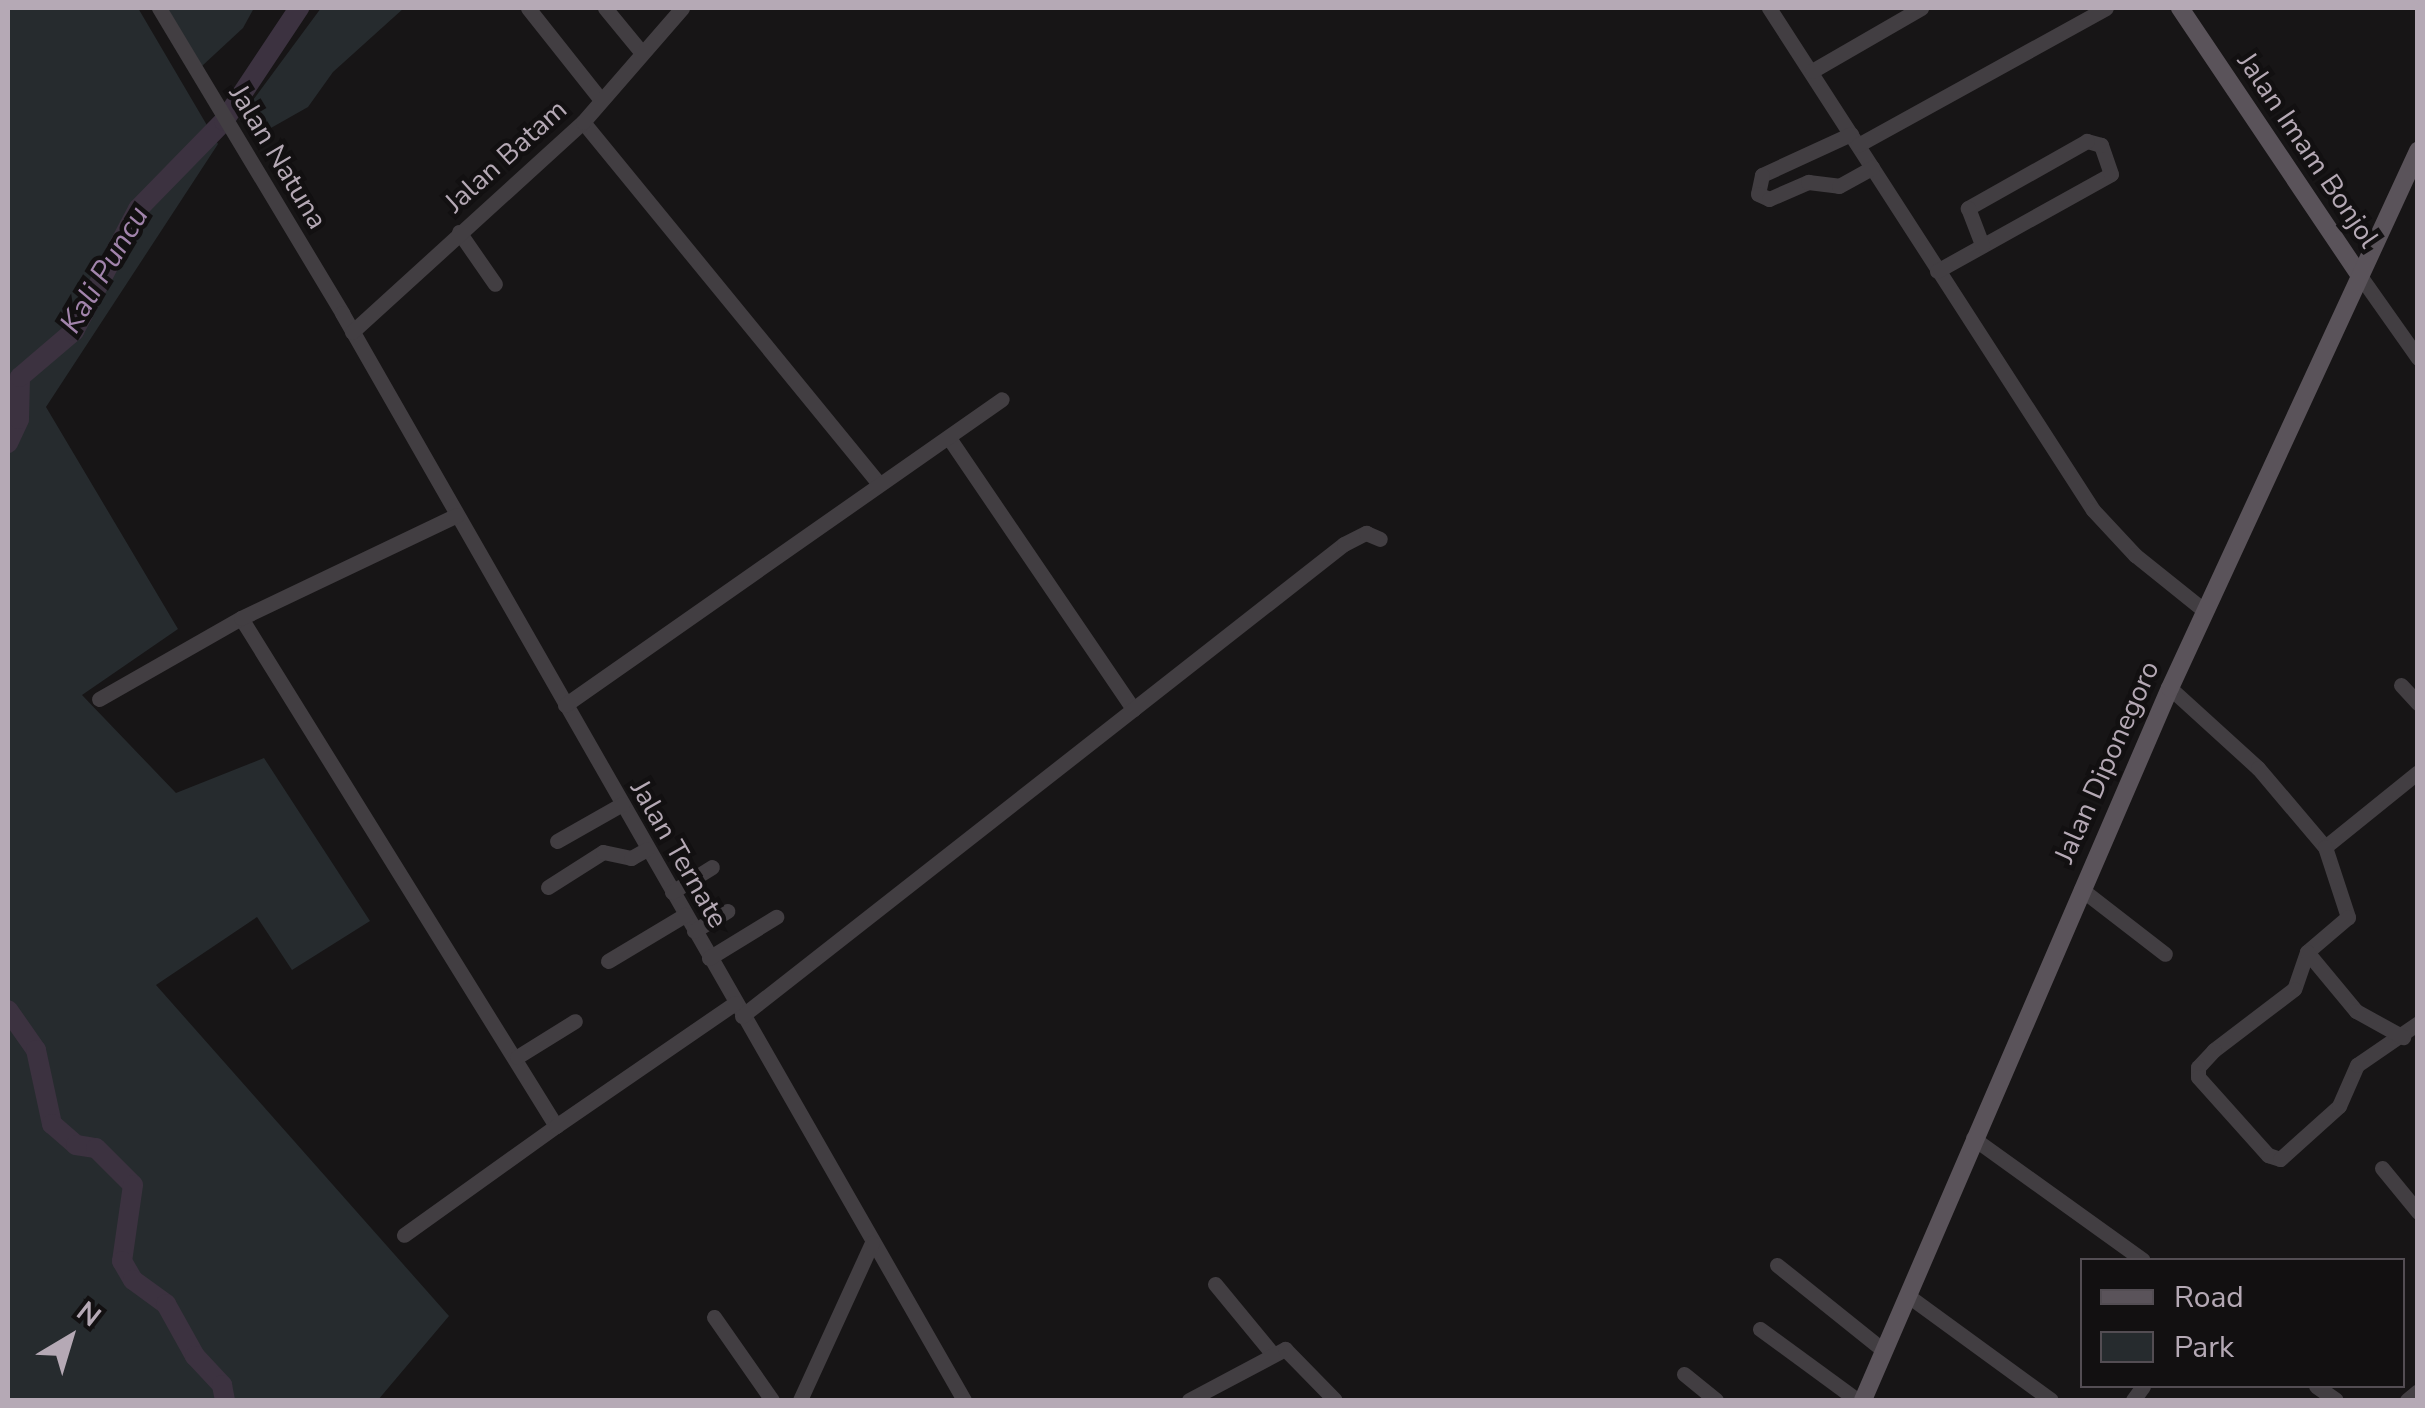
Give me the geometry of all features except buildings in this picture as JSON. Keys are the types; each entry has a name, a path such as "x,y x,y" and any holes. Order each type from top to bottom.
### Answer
{"main road":[{"name":"Jalan Imam Bonjol","path":"2184,9 2358,273"},
{"name":"Jalan Diponegoro","path":"1860,1400 2170,688 2358,273 2418,152"}],"street":[{"name":"Jalan Natuna","path":"159,8 352,332"},
{"path":"528,8 601,100"},
{"path":"604,8 642,53"},
{"name":"Jalan Batam","path":"352,332 583,122 680,8"},
{"path":"1769,8 2093,510 2135,556 2205,611"},
{"path":"1812,71 1921,8"},
{"path":"1872,168 1839,186 1808,182 1769,199 1758,194 1762,175 1854,139 2106,8"},
{"path":"583,122 879,483"},
{"path":"1937,271 2111,174 2100,145 2087,141 1968,208 1982,245"},
{"path":"459,232 495,284"},
{"path":"2358,273 2418,358"},
{"name":"Jalan Ternate","path":"352,332 964,1400"},
{"path":"565,705 1002,399"},
{"path":"950,438 1134,709"},
{"path":"99,699 240,618 457,515"},
{"path":"404,1235 556,1126 739,1009 1344,544 1366,533 1380,539"},
{"path":"240,618 517,1057 556,1126"},
{"path":"2401,685 2418,703"},
{"path":"2170,688 2284,794 2324,847 2333,885 2349,914 2307,952 2294,989 2228,1037 2197,1070 2271,1158 2283,1158 2339,1106 2357,1065 2402,1037 2418,1022"},
{"path":"2324,847 2418,772"},
{"path":"557,840 622,804"},
{"path":"548,887 603,852 631,858 647,849"},
{"path":"672,892 712,867"},
{"path":"2081,890 2165,954"},
{"path":"694,932 727,911"},
{"path":"608,961 685,914"},
{"path":"709,958 776,917"},
{"path":"2307,952 2356,1011 2402,1037"},
{"path":"517,1057 575,1021"},
{"path":"1973,1138 2140,1258"},
{"path":"2382,1168 2418,1212"},
{"path":"800,1400 872,1243"},
{"path":"1777,1265 1882,1349"},
{"path":"1215,1284 1271,1352"},
{"path":"1907,1295 2051,1400"},
{"path":"714,1317 772,1400"},
{"path":"1760,1329 1860,1400"},
{"path":"1189,1400 1271,1352 1294,1353 1335,1400"},
{"path":"1684,1374 1716,1400"},
{"path":"2407,1400 2418,1391"}],"green space":[{"path":"8,8 138,8 218,144 46,407 178,629 82,695 176,793 264,758 370,921 292,970 257,917 156,985 449,1316 378,1400 8,1400"},
{"path":"167,8 254,8 243,28 202,66"},
{"path":"321,8 404,8 333,72 308,107 255,137 239,119"}],"waterway":[{"name":"Kali Puncu","path":"8,443 19,419 20,377 74,331 138,209 224,121 299,8"},
{"name":"Kali Puncu","path":"8,1010 36,1050 52,1124 76,1145 96,1148 133,1185 122,1261 133,1280 166,1304 195,1356 222,1385 225,1400"}]}
